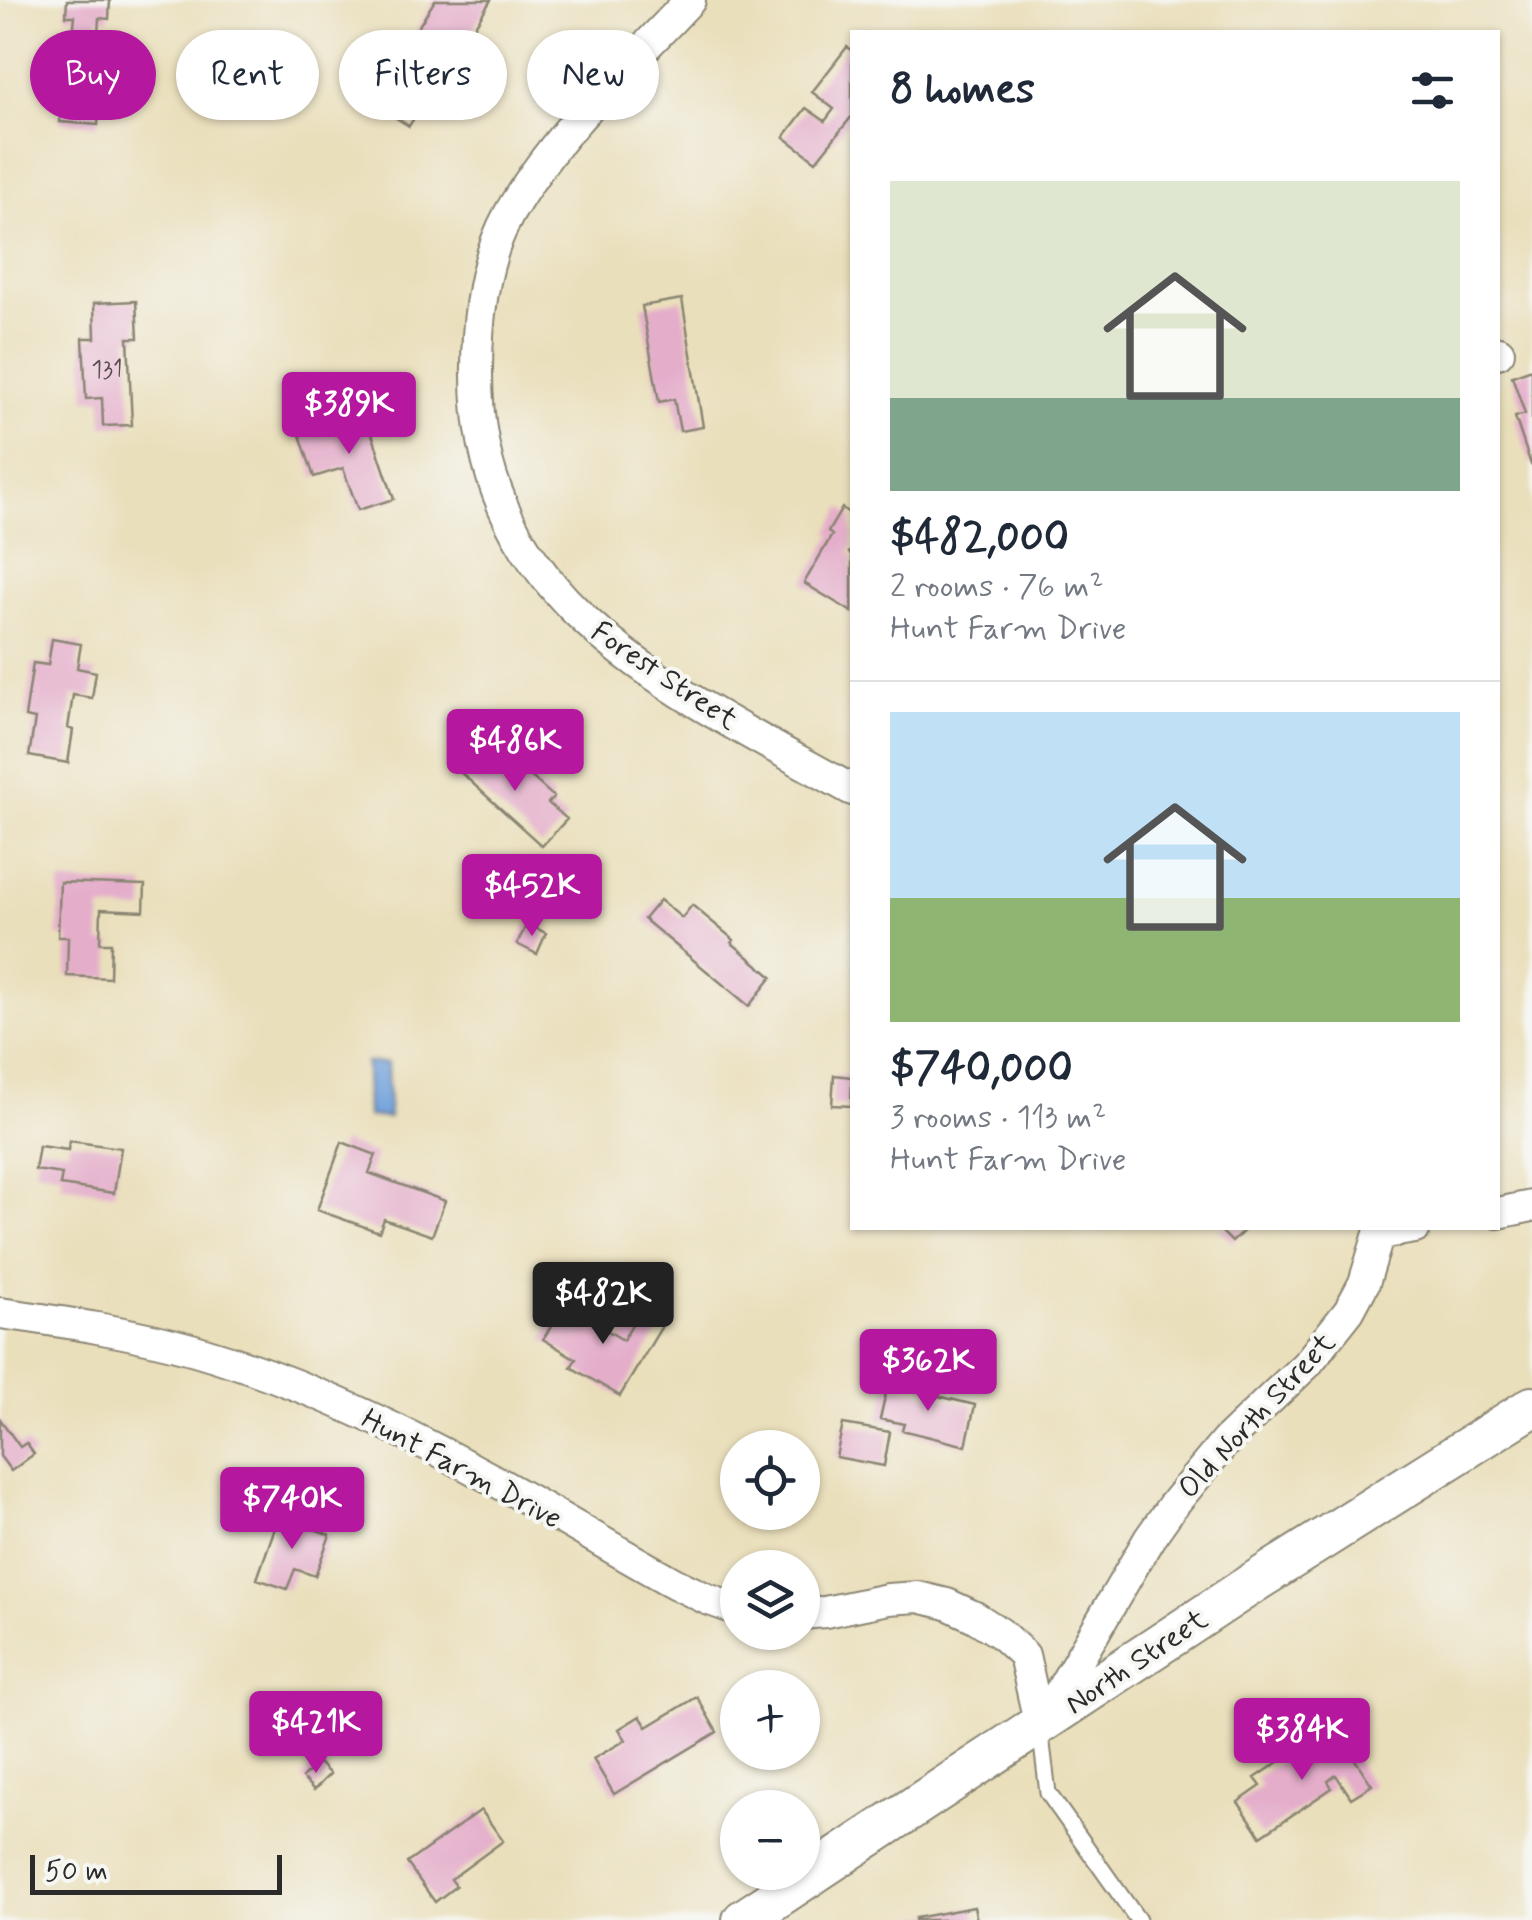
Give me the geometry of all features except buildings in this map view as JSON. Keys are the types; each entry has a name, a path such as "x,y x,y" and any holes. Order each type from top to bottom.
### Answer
{"street":[{"name":"Forest Street","path":"690,0 567,134 533,175 507,218 482,304 476,363 480,435 490,477 505,514 548,584 577,614 687,697 850,789"},
{"path":"1500,1213 1532,1206"},
{"name":"Old North Street","path":"1040,1726 1149,1539 1173,1505 1226,1441 1307,1364 1349,1311 1364,1283 1379,1231"},
{"name":"Hunt Farm Drive","path":"0,1313 142,1337 194,1350 298,1386 403,1433 720,1604"},
{"name":"North Street","path":"743,1920 1317,1542 1532,1407"},
{"path":"820,1612 918,1597 974,1617 1000,1632 1024,1655 1040,1726"}],"lane":[{"path":"1040,1726 1048,1792 1138,1920"}],"water":[{"path":"366,1063 387,1063 389,1118 367,1116"}]}
